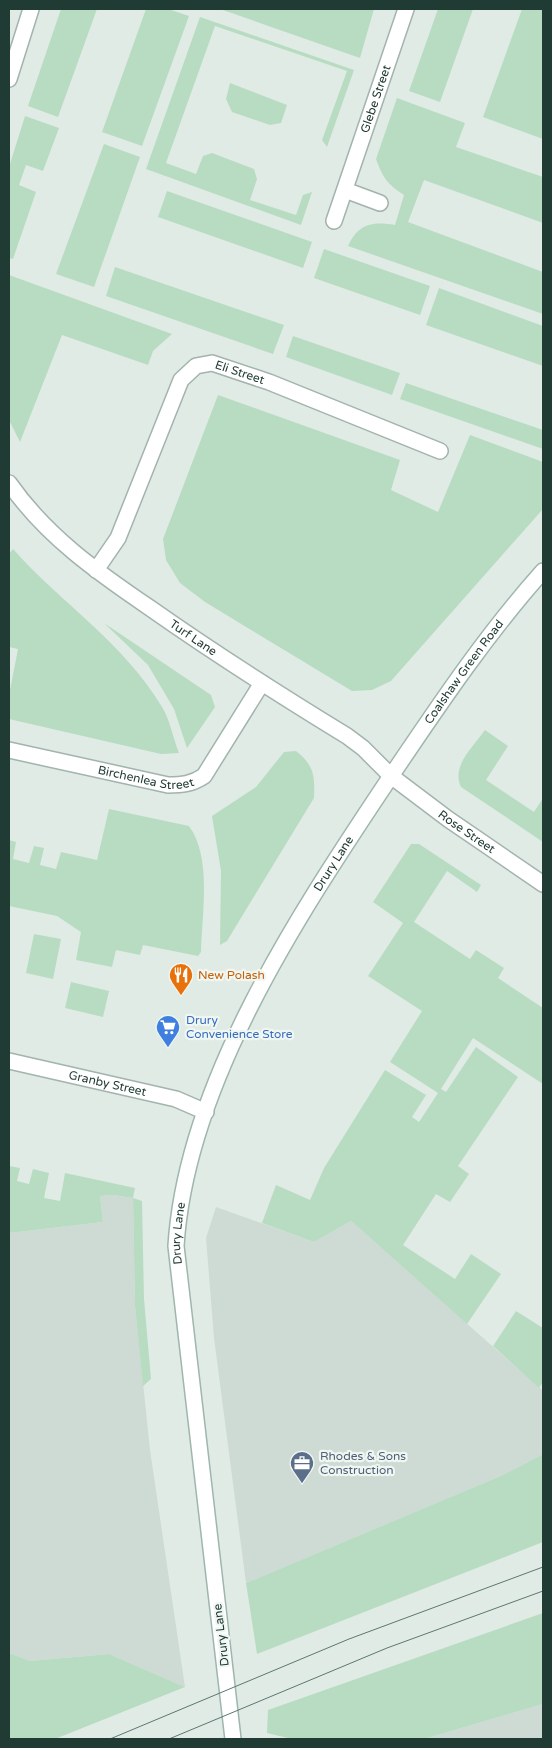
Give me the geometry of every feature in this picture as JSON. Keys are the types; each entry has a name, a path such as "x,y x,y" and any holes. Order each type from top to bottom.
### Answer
{"street":[{"path":"9,78 31,9"},
{"name":"Glebe Street","path":"334,221 406,9"},
{"path":"345,190 380,203"},
{"name":"Eli Street","path":"96,570 118,538 181,380 196,366 212,363 269,382 440,451"},
{"name":"Turf Lane","path":"9,483 35,516 57,539 96,570 176,627 363,748 391,776"},
{"name":"Coalshaw Green Road","path":"391,776 453,684 543,571"},
{"name":"Birchenlea Street","path":"9,750 168,785 182,785 194,782 204,776 225,746 262,683"},
{"name":"Rose Street","path":"391,776 448,820 543,884"},
{"name":"Drury Lane","path":"233,1739 176,1246 177,1221 184,1189 216,1081 246,1014 345,846 391,776"},
{"name":"Granby Street","path":"9,1061 176,1099 206,1112"}],"shaded area":[{"path":"113,1195 133,1198 135,1306 150,1450 185,1687 109,1654 30,1661 9,1653 9,1233 103,1222 100,1196"},
{"path":"216,1207 314,1242 351,1221 543,1391 543,1454 503,1475 246,1583 214,1338 206,1238"},
{"path":"543,1704 543,1739 424,1739"}],"green space":[{"path":"61,9 97,9 58,117 28,106"},
{"path":"146,9 168,9 189,16 142,146 102,132"},
{"path":"220,9 374,9 360,58"},
{"path":"438,9 473,9 440,102 409,91"},
{"path":"522,9 543,9 543,139 483,117"},
{"path":"200,17 354,70 327,147 322,140 347,71 215,26 166,163 196,174 203,156 212,153 254,169 257,179 250,200 296,215 303,195 312,192 301,225 146,169"},
{"path":"230,83 287,105 281,123 270,125 232,112 226,99"},
{"path":"397,98 465,123 456,147 543,177 543,223 424,180 408,222 543,272 543,314 348,246 356,233 367,226 373,224 395,225 404,195 386,180 376,159"},
{"path":"25,116 59,128 43,171 26,165 19,185 36,192 13,259 9,258 9,167"},
{"path":"104,144 140,157 94,287 56,274"},
{"path":"167,191 312,242 303,268 158,217"},
{"path":"324,249 430,286 420,315 314,278"},
{"path":"115,267 284,325 273,354 106,296"},
{"path":"9,275 172,334 153,351 148,365 62,335 20,442 9,420"},
{"path":"439,288 543,326 543,366 426,325"},
{"path":"293,336 400,373 392,395 286,357"},
{"path":"406,383 543,430 543,449 400,399"},
{"path":"218,395 400,460 391,490 438,512 470,435 543,462 543,509 391,681 372,690 352,691 205,602 180,583 166,560 163,539"},
{"path":"13,549 111,643 147,684 165,712 179,753 161,754 9,719 9,695 18,649 9,647 9,554"},
{"path":"104,623 211,695 215,707 187,748 174,709 148,665"},
{"path":"485,730 508,746 486,780 534,812 543,798 543,842 461,787 459,772 461,764 469,750"},
{"path":"296,751 307,761 312,771 314,798 227,941 220,945 221,871 212,816 256,787 284,752"},
{"path":"109,809 189,826 201,853 203,869 204,904 201,952 198,956 143,945 140,955 116,950 112,967 76,960 81,932 57,916 9,906 9,840 16,842 13,859 29,863 34,846 44,848 40,865 56,869 61,852 97,860"},
{"path":"411,844 419,844 481,885 477,892 447,871 414,922 470,959 476,950 504,968 498,978 543,1008 543,1084 473,1038 441,1089 446,1092 476,1047 518,1077 458,1166 469,1174 450,1202 436,1194 403,1245 455,1279 471,1254 501,1274 467,1324 351,1221 314,1242 262,1223 276,1185 310,1200 324,1168 385,1070 426,1095 412,1117 419,1122 438,1093 390,1062 422,1011 368,976 403,923 373,902"},
{"path":"34,934 61,939 53,979 26,973"},
{"path":"71,982 109,991 103,1017 65,1008"},
{"path":"9,1166 20,1168 17,1181 29,1184 33,1169 49,1173 44,1198 60,1201 65,1173 135,1188 133,1198 113,1195 100,1196 103,1222 9,1233"},
{"path":"133,1198 142,1201 144,1299 151,1379 143,1386 135,1306"},
{"path":"516,1311 543,1328 543,1382 539,1388 493,1346"},
{"path":"543,1454 543,1542 257,1654 246,1583 503,1475"},
{"path":"543,1613 543,1704 424,1739 292,1739 267,1733 268,1710"},
{"path":"9,1653 30,1661 109,1654 185,1687 55,1739 9,1739"}],"tram line":[{"path":"110,1739 349,1639 543,1567"},
{"path":"169,1739 387,1648 543,1591"}],"place":[{"name":"New Polash","path":"181,996"},
{"name":"Drury Convenience Store","path":"168,1048"},
{"name":"Rhodes & Sons Construction","path":"302,1484"}]}
